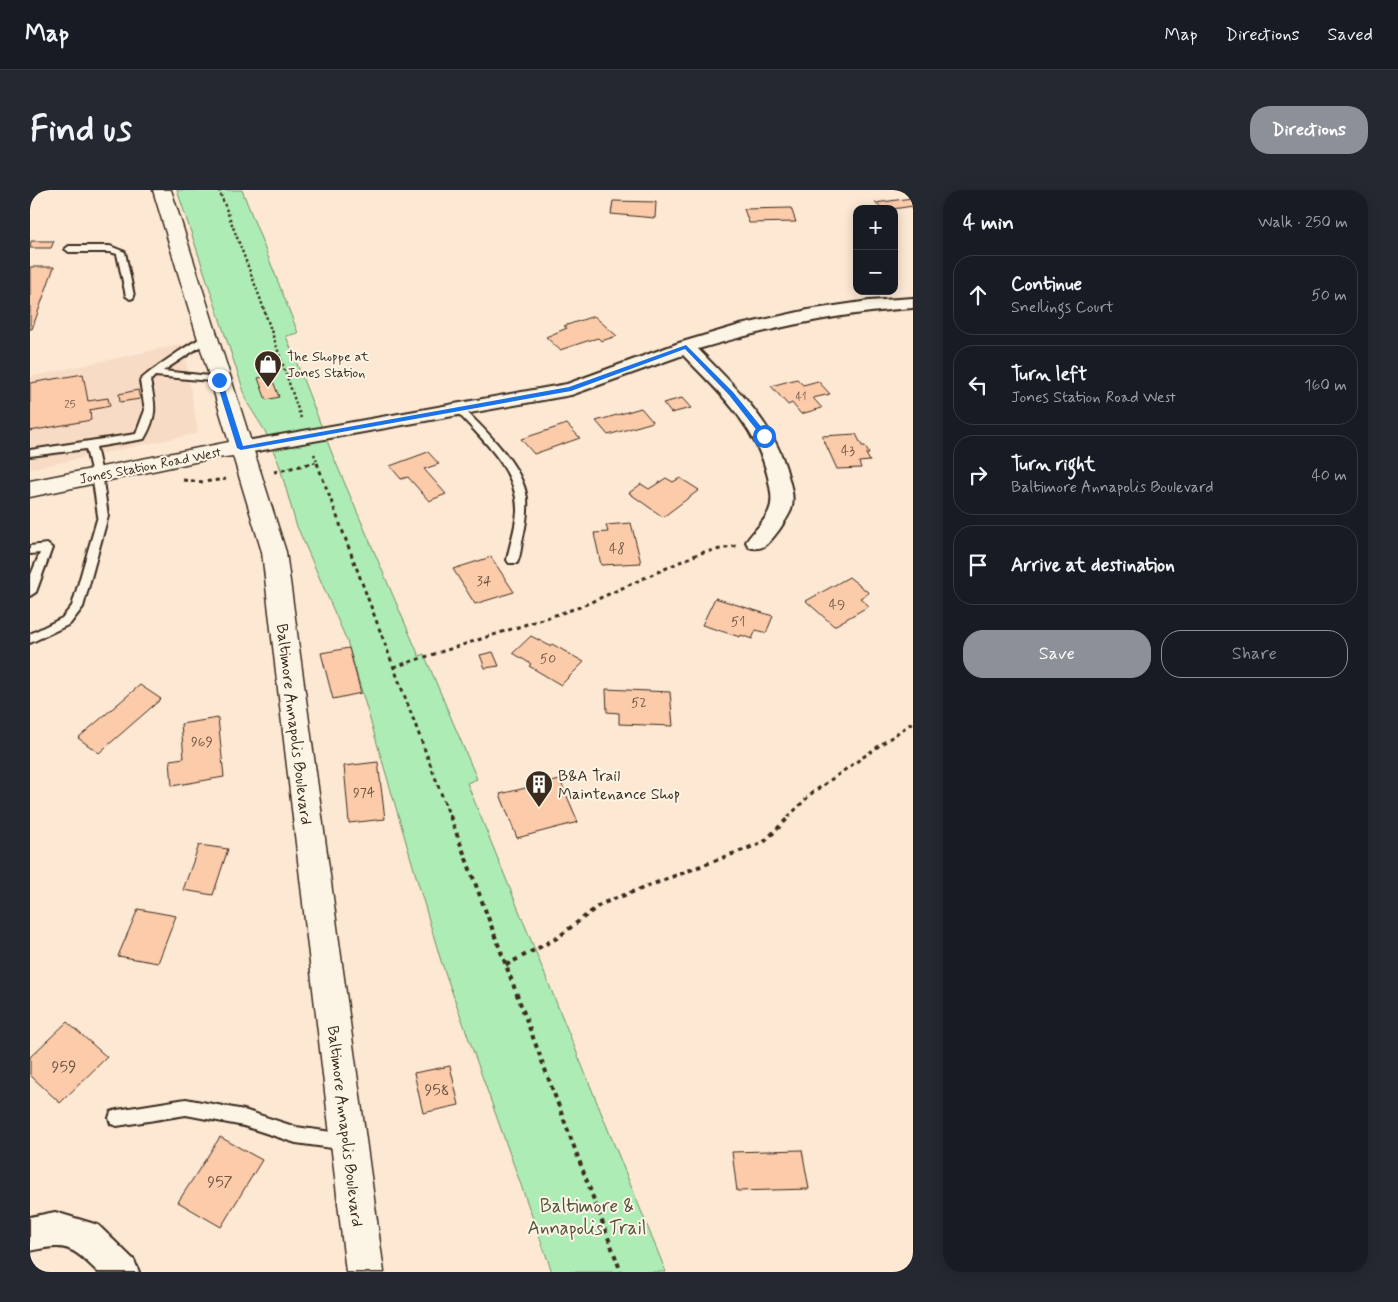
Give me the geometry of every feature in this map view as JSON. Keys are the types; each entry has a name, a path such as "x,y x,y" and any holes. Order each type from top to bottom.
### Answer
{"street":[{"name":"Baltimore Annapolis Boulevard","path":"162,190 219,380 274,552 365,1272"},
{"name":"Jones Station Road West","path":"30,489 209,452 307,438 571,389 686,347 746,329 869,306 913,303"},
{"path":"686,347 731,393 764,436 778,470 782,495 780,510 757,542"},
{"path":"30,1234 55,1229 86,1237 122,1272"}],"lane":[{"path":"69,249 110,249 121,252 130,296"},
{"path":"30,453 140,437 150,418 151,403 146,381 153,374 174,362 207,338"},
{"path":"153,374 219,380"},
{"path":"460,410 494,447 518,487 522,508 513,560"},
{"path":"30,639 66,621 77,607 103,516 97,474 90,445"},
{"path":"30,550 47,548 30,592"},
{"path":"117,1118 186,1106 244,1118 296,1135 348,1142"}],"path":[{"path":"219,190 260,298 307,438 622,1272"},
{"path":"276,472 317,462"},
{"path":"394,667 580,607 700,553 757,542"},
{"path":"506,965 557,938 601,904 764,842 812,793 913,722"}],"shaded area":[{"path":"183,344 198,433 30,469 30,377"}],"green space":[{"name":"Baltimore & Annapolis Trail","path":"177,190 242,190 298,333 286,336 333,456 419,656 424,654 477,779 467,783 666,1272 552,1272 441,961 347,641 296,524 279,464 265,431 248,404"}],"building":[{"path":"912,198 913,206 898,208 898,205 878,205 875,203"},
{"path":"613,201 656,202 655,218 611,214"},
{"path":"791,208 796,222 749,223 744,209"},
{"path":"31,241 54,241 51,248 30,248"},
{"path":"30,267 54,267 32,329 30,329"},
{"path":"594,316 617,336 601,341 598,338 560,350 546,337 567,328 564,326"},
{"path":"83,374 88,401 108,398 110,406 90,410 91,420 30,431 30,383"},
{"name":"The Shoppe at Jones Station","path":"271,376 279,397 266,400 258,378"},
{"path":"797,379 803,385 818,381 830,394 813,398 822,408 801,414 792,403 788,405 771,386"},
{"path":"138,390 140,399 120,402 119,394"},
{"path":"682,398 691,408 671,413 663,403"},
{"path":"641,408 653,422 608,435 596,421"},
{"path":"567,424 580,438 534,454 521,439"},
{"path":"856,434 862,446 865,446 869,454 866,454 870,461 859,462 861,468 837,469 822,436"},
{"path":"428,452 439,464 424,469 446,494 429,501 408,477 401,479 390,466"},
{"path":"666,478 673,482 680,478 699,490 663,517 629,493 641,484 649,489"},
{"path":"631,523 641,563 601,565 594,533 608,532 606,525"},
{"path":"491,557 514,592 475,604 453,569"},
{"path":"849,577 869,593 860,598 869,606 834,626 806,601"},
{"path":"715,598 773,616 766,633 756,630 752,639 702,625"},
{"path":"531,636 550,646 552,644 584,662 561,685 529,666 531,664 513,653"},
{"path":"349,648 361,693 333,699 321,653"},
{"path":"493,652 499,666 485,668 480,655"},
{"path":"140,685 161,699 99,753 78,738"},
{"path":"606,689 670,692 673,726 619,724 619,713 607,712"},
{"path":"218,718 224,777 172,786 170,760 184,758 181,724"},
{"path":"378,762 385,819 349,823 344,766"},
{"name":"B&A Trail Maintenance Shop","path":"560,780 578,822 517,838 500,794"},
{"path":"199,845 228,849 213,895 183,890"},
{"path":"138,909 176,916 158,963 118,956"},
{"path":"67,1022 107,1057 60,1103 30,1075 30,1057"},
{"path":"450,1066 459,1105 423,1113 414,1073"},
{"path":"220,1137 262,1160 221,1227 178,1202"},
{"path":"802,1150 809,1189 737,1191 732,1152"}],"place":[{"name":"The Shoppe at Jones Station","path":"268,388"},
{"name":"B&A Trail Maintenance Shop","path":"539,808"}],"route":[{"path":"219,380 241,448 331,434 571,389 686,347 731,393 764,436"}]}
